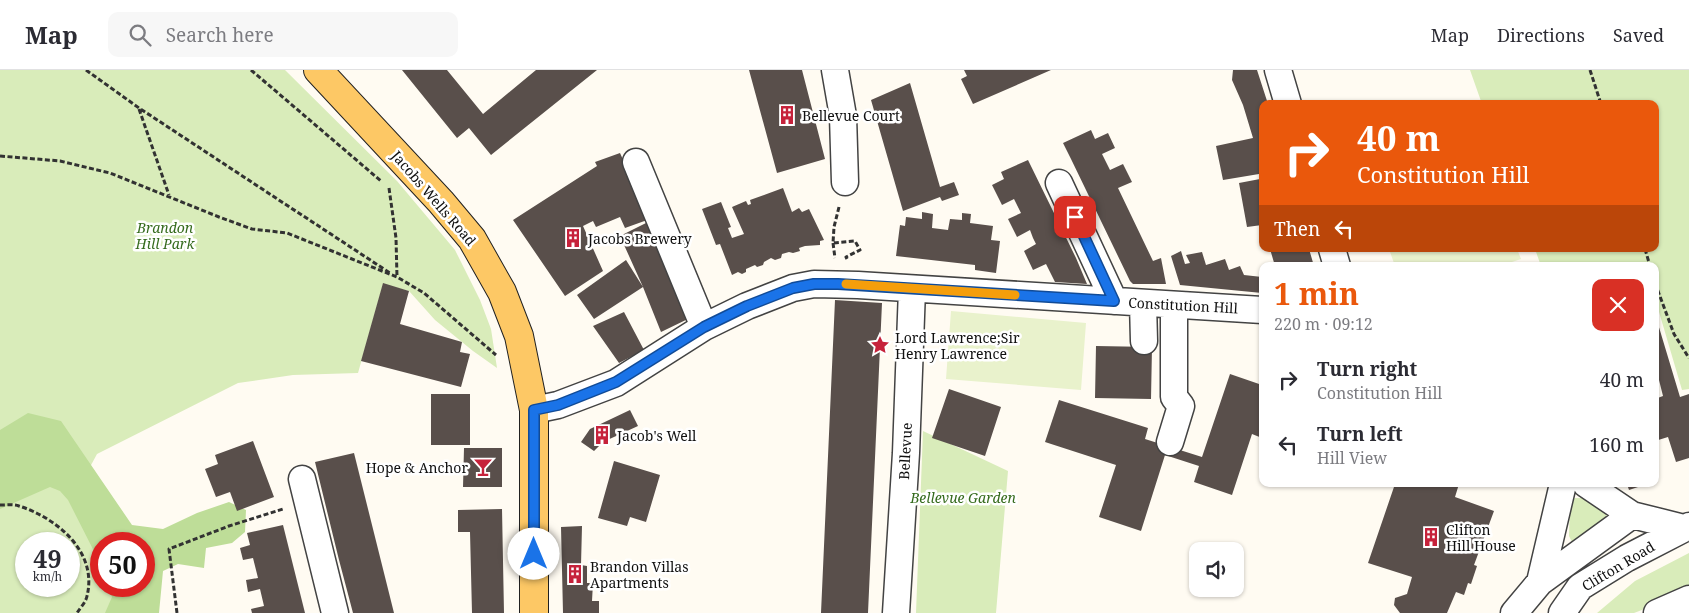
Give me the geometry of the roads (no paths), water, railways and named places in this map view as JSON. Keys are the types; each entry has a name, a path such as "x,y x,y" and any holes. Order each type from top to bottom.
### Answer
{"main road":[{"name":"Jacobs Wells Road","path":"318,70 441,202 472,239 502,292 519,336 534,410 534,613"}],"street":[{"path":"836,70 844,116 845,182"},
{"path":"1278,70 1287,100"},
{"path":"636,162 704,327"},
{"path":"1059,183 1114,301"},
{"name":"Constitution Hill","path":"534,410 558,405 616,382 704,327 747,306 793,288 814,284 858,285 1259,310"},
{"name":"Bellevue","path":"896,613 906,453 912,289"},
{"path":"1143,303 1144,340"},
{"path":"1170,442 1181,406 1174,397 1174,305"},
{"path":"302,479 335,613"},
{"path":"1540,582 1563,487"},
{"path":"1590,487 1632,515 1686,527"},
{"path":"1514,613 1540,582 1632,515"},
{"name":"Clifton Road","path":"1562,613 1580,587 1627,558 1686,527"},
{"path":"1657,613 1689,599"}],"place":[{"name":"Bellevue Court","path":"787,115"},
{"name":"Jacobs Brewery","path":"573,238"},
{"name":"Lord Lawrence;Sir Henry Lawrence","path":"880,345"},
{"name":"Jacob's Well","path":"602,435"},
{"name":"Hope & Anchor","path":"483,467"},
{"name":"Clifton Hill House","path":"1431,537"},
{"name":"Brandon Villas Apartments","path":"575,574"}],"park label":[{"name":"Brandon Hill Park","path":"165,236"},
{"name":"Bellevue Garden","path":"963,497"}]}
